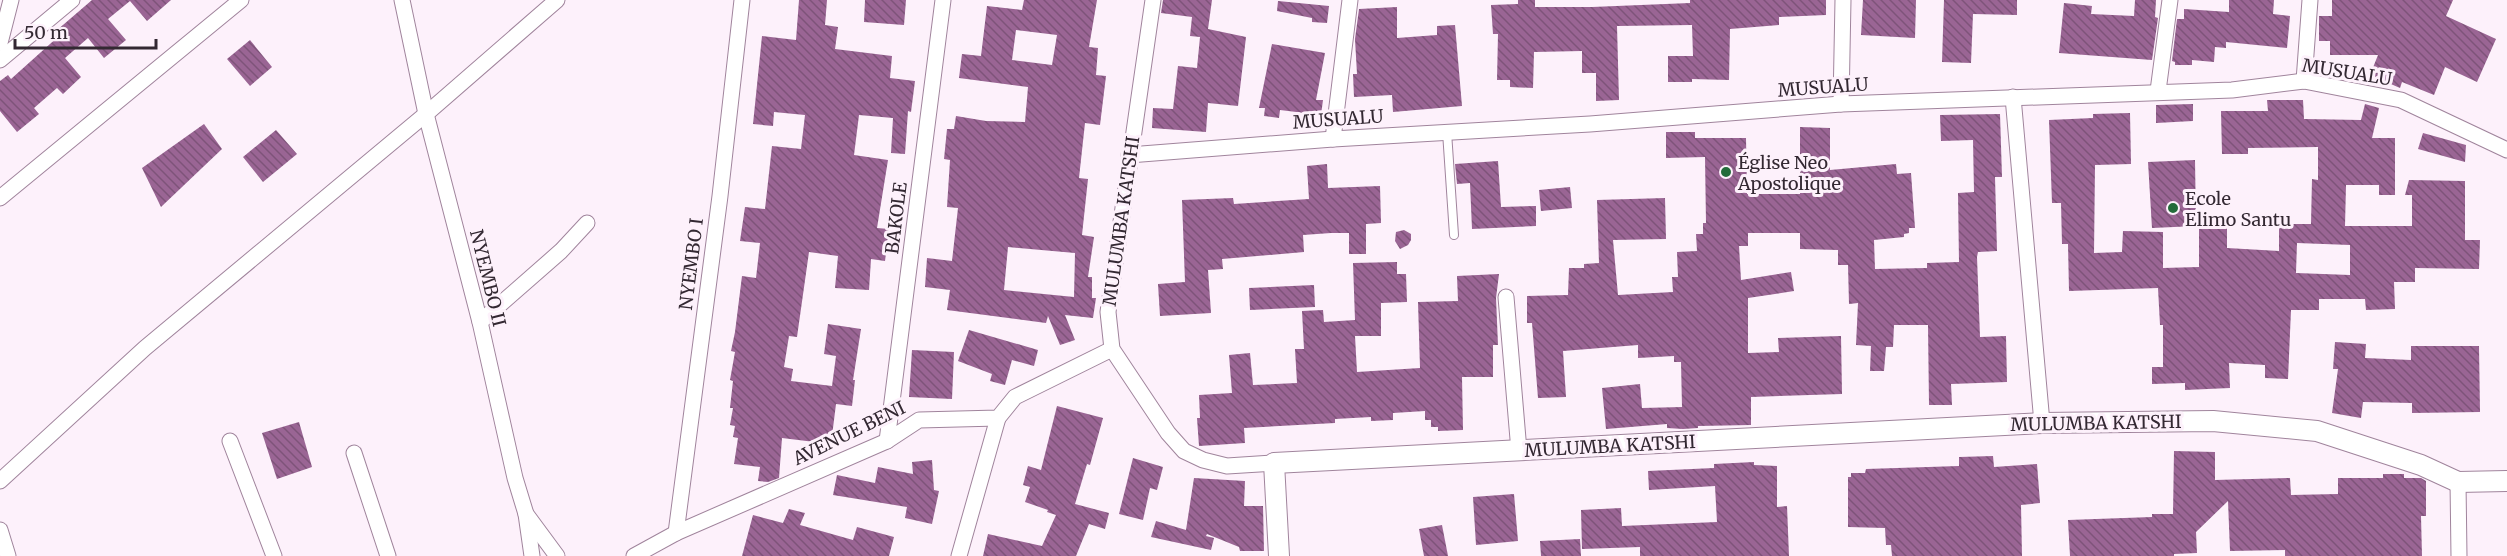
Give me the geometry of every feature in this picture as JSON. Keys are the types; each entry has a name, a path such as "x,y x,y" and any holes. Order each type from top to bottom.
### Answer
{"street":[{"path":"0,43 11,0"},
{"path":"0,60 72,0"},
{"path":"0,198 242,0"},
{"name":"NYEMBO II","path":"402,0 426,114 480,322 515,478 526,514 557,556"},
{"path":"0,481 145,348 426,114 557,0"},
{"name":"NYEMBO I","path":"676,533 720,196 742,0"},
{"name":"BAKOLE","path":"887,441 944,0"},
{"name":"MULUMBA KATSHI","path":"1153,0 1108,312 1112,349 1168,433 1184,451 1203,460 1227,466 2042,423 2213,421 2317,431 2421,465 2458,482 2507,482"},
{"path":"1334,139 1350,0"},
{"path":"1841,104 1843,0"},
{"path":"2158,91 2170,0"},
{"path":"2304,81 2310,0"},
{"name":"MUSUALU","path":"1129,155 1334,139 1590,124 1841,104 2232,90 2304,81 2401,100 2507,150"},
{"path":"2013,97 2042,423"},
{"path":"480,322 561,251 587,223"},
{"path":"1506,297 1519,451"},
{"path":"959,556 998,418 1015,397 1112,349"},
{"name":"AVENUE BENI","path":"634,556 676,533 887,441 919,420 998,418"},
{"path":"230,441 274,556"},
{"path":"354,453 388,556"},
{"path":"1274,463 1280,556"},
{"path":"2458,482 2459,556"},
{"path":"526,514 532,556"},
{"path":"0,530 8,556"}],"lane":[{"path":"1447,132 1454,235"}],"building":[{"path":"92,0 171,0 147,21 130,1 108,19 126,40 104,58 88,38 65,58 81,77 63,94 57,88 34,108 39,114 17,132 0,111 0,81 8,75 11,79 60,35 56,31"},
{"path":"799,0 827,0 825,25 838,27 835,49 892,56 890,78 915,81 911,112 908,111 905,154 891,153 893,118 859,115 854,155 888,160 877,228 889,229 885,261 871,259 869,290 835,288 838,256 809,252 797,337 789,336 784,367 793,369 791,381 832,386 836,356 824,354 828,324 861,329 853,380 855,380 852,406 836,404 831,444 782,438 779,478 768,482 758,481 760,467 734,464 738,438 733,437 735,426 730,425 733,408 730,408 733,381 730,380 735,352 731,351 742,276 756,278 760,243 740,241 745,207 765,209 772,146 801,149 805,115 774,112 773,126 753,124 762,36 796,40"},
{"path":"865,0 906,0 904,25 864,22"},
{"path":"1024,0 1097,0 1089,47 1098,48 1096,75 1106,76 1100,125 1085,123 1079,178 1088,179 1082,235 1094,237 1088,277 1092,277 1092,298 1096,298 1093,318 1065,315 1075,340 1060,345 1048,316 1046,323 947,310 950,290 925,287 927,258 952,261 958,208 947,207 950,160 944,159 947,129 954,129 956,116 986,121 1025,122 1028,87 959,78 962,54 981,56 987,6 1022,10","holes":["1016,30 1057,35 1052,65 1012,60","1008,247 1075,253 1074,297 1004,290"]},
{"path":"1163,0 1212,0 1208,29 1246,37 1238,106 1208,103 1206,132 1152,128 1153,108 1173,109 1178,66 1197,68 1200,37 1190,36 1192,17 1161,13"},
{"path":"1518,0 1535,0 1535,7 1592,7 1690,3 1690,0 1826,0 1826,15 1779,17 1779,25 1730,29 1729,80 1692,79 1692,82 1668,82 1668,56 1693,56 1692,25 1617,26 1619,100 1596,101 1596,73 1582,73 1582,51 1534,52 1533,88 1510,87 1510,80 1497,80 1498,34 1493,34 1491,5 1518,4"},
{"path":"1863,0 1916,0 1915,38 1861,35"},
{"path":"1944,0 2017,0 2017,15 1973,14 1971,63 1942,62"},
{"path":"2135,0 2156,0 2155,17 2158,18 2152,60 2059,53 2064,3 2092,6 2091,14 2134,16"},
{"path":"2229,0 2274,0 2273,14 2290,16 2287,48 2226,42 2226,48 2215,47 2214,62 2192,60 2192,65 2175,65 2172,61 2177,19 2184,19 2184,9 2229,12"},
{"path":"2332,0 2453,0 2446,16 2496,39 2477,82 2445,67 2434,95 2402,82 2400,88 2370,75 2378,55 2330,55 2330,41 2319,41 2319,16 2332,16"},
{"path":"1278,1 1329,6 1327,23 1312,22 1312,18 1277,11"},
{"path":"1397,7 1397,38 1437,35 1437,26 1455,25 1462,106 1393,112 1392,95 1354,97 1353,74 1357,74 1355,39 1359,9"},
{"path":"250,40 272,67 250,86 227,59"},
{"path":"1272,44 1325,53 1316,100 1323,100 1321,115 1280,110 1279,118 1264,116 1265,108 1259,108"},
{"path":"2267,100 2303,100 2304,119 2361,120 2365,104 2379,108 2372,138 2395,138 2395,195 2379,195 2379,185 2346,185 2345,226 2412,226 2412,195 2405,195 2409,180 2465,181 2465,240 2480,240 2479,269 2415,268 2415,282 2394,282 2395,309 2366,310 2365,299 2319,299 2319,310 2291,310 2288,379 2265,378 2265,365 2229,363 2230,388 2185,390 2185,383 2152,384 2152,367 2163,367 2163,325 2160,325 2158,288 2069,291 2068,244 2062,244 2061,203 2052,203 2049,120 2093,118 2093,114 2130,113 2131,164 2095,165 2094,253 2122,252 2123,231 2163,232 2163,268 2199,267 2199,228 2227,228 2227,248 2279,251 2279,224 2311,224 2312,179 2318,180 2318,147 2248,148 2248,154 2222,154 2221,111 2268,111","holes":["2297,243 2350,245 2350,275 2296,273"]},
{"path":"2193,104 2193,121 2156,123 2156,105"},
{"path":"2000,114 2002,177 1995,177 1997,251 1978,252 1977,257 1980,337 2006,336 2007,382 1951,384 1952,405 1929,405 1928,325 1894,325 1893,347 1886,347 1884,371 1870,371 1871,346 1856,345 1858,303 1849,304 1848,265 1838,265 1838,250 1800,249 1800,233 1748,233 1748,246 1739,246 1741,280 1791,272 1794,291 1748,298 1748,353 1779,352 1778,338 1841,336 1842,394 1751,397 1751,425 1698,426 1698,428 1683,429 1667,428 1667,424 1606,429 1602,388 1640,384 1642,408 1682,407 1681,362 1674,362 1674,356 1638,358 1638,345 1563,351 1566,397 1538,398 1532,323 1527,323 1527,296 1568,295 1569,268 1584,268 1584,264 1599,263 1597,200 1665,198 1666,239 1613,240 1618,295 1673,292 1672,277 1678,277 1677,252 1697,251 1696,234 1703,234 1703,223 1706,223 1705,157 1666,158 1666,132 1695,132 1695,138 1746,138 1747,194 1800,194 1800,127 1830,128 1830,170 1896,164 1897,174 1911,173 1915,228 1909,228 1909,233 1904,234 1904,237 1874,240 1875,269 1927,268 1927,263 1959,262 1958,193 1974,192 1973,140 1941,141 1940,115"},
{"path":"204,124 222,149 161,207 142,168"},
{"path":"276,130 297,154 263,182 243,157"},
{"path":"2423,133 2466,145 2465,162 2418,149"},
{"name":"Ecole Elimo Santu","path":"2195,160 2196,226 2152,228 2148,162"},
{"path":"1498,161 1501,207 1536,206 1536,226 1472,229 1470,183 1457,184 1455,164"},
{"path":"1327,164 1328,188 1380,186 1381,223 1366,224 1366,254 1349,254 1349,233 1331,233 1303,235 1304,252 1222,259 1223,269 1208,270 1211,313 1160,316 1158,284 1185,282 1182,200 1233,198 1234,204 1309,199 1307,166"},
{"path":"1570,187 1572,208 1541,211 1539,190"},
{"path":"1404,230 1411,234 1411,240 1408,245 1400,249 1395,241 1396,232"},
{"path":"1397,262 1397,274 1406,274 1407,302 1381,303 1381,336 1355,336 1357,372 1420,368 1418,302 1458,301 1457,276 1499,274 1496,298 1498,345 1493,345 1493,377 1462,377 1463,430 1438,431 1438,427 1431,427 1431,420 1425,420 1425,411 1393,413 1393,420 1371,421 1371,417 1335,419 1335,423 1244,428 1245,443 1199,446 1197,418 1200,418 1199,395 1232,393 1229,355 1250,353 1253,385 1297,383 1295,349 1304,349 1302,311 1323,310 1324,322 1355,320 1353,263"},
{"path":"1314,285 1315,307 1250,310 1249,288"},
{"path":"969,330 1038,350 1034,366 1012,360 1005,385 990,381 992,374 958,361"},
{"path":"2335,342 2366,344 2365,358 2411,360 2411,346 2479,346 2480,412 2412,413 2412,403 2363,402 2361,418 2332,413 2338,369 2333,369"},
{"path":"912,350 954,352 952,399 909,397"},
{"path":"1057,406 1103,418 1090,465 1087,464 1075,504 1109,513 1105,529 1089,524 1076,556 983,556 988,534 1042,546 1056,515 1025,502 1030,487 1023,485 1028,466 1041,470"},
{"path":"299,422 312,467 277,479 262,433"},
{"path":"2174,451 2215,452 2215,480 2290,478 2291,495 2338,494 2338,478 2383,478 2383,474 2404,474 2404,478 2421,478 2426,481 2426,516 2421,516 2422,556 2285,556 2285,550 2230,551 2228,501 2196,532 2197,553 2174,554 2174,556 2070,556 2068,520 2173,514"},
{"path":"1993,456 1994,467 2037,464 2040,503 2021,505 2022,556 1892,556 1891,545 1886,545 1885,528 1848,527 1848,477 1851,477 1851,473 1865,473 1866,469 1959,466 1959,457"},
{"path":"1133,458 1163,467 1157,490 1150,488 1143,520 1119,514"},
{"path":"932,460 934,490 939,491 932,524 905,518 907,507 833,495 837,475 875,483 878,467 913,474 912,462"},
{"path":"1754,462 1754,465 1777,466 1777,507 1787,506 1789,556 1640,556 1640,547 1582,549 1581,510 1621,508 1622,526 1717,522 1715,486 1649,490 1648,471 1714,468 1714,464"},
{"path":"1194,478 1245,481 1244,506 1263,506 1264,551 1240,551 1239,547 1207,534 1206,536 1214,538 1211,550 1151,537 1156,521 1186,530"},
{"path":"1514,494 1518,541 1476,545 1473,497"},
{"path":"789,509 805,513 800,525 853,540 857,527 894,537 889,556 742,556 753,515 783,523"},
{"path":"1442,525 1448,556 1424,556 1419,529"},
{"path":"1580,539 1581,556 1541,556 1540,541"}],"place":[{"name":"Église Neo Apostolique","path":"1726,172"},
{"name":"Ecole Elimo Santu","path":"2173,208"}]}
